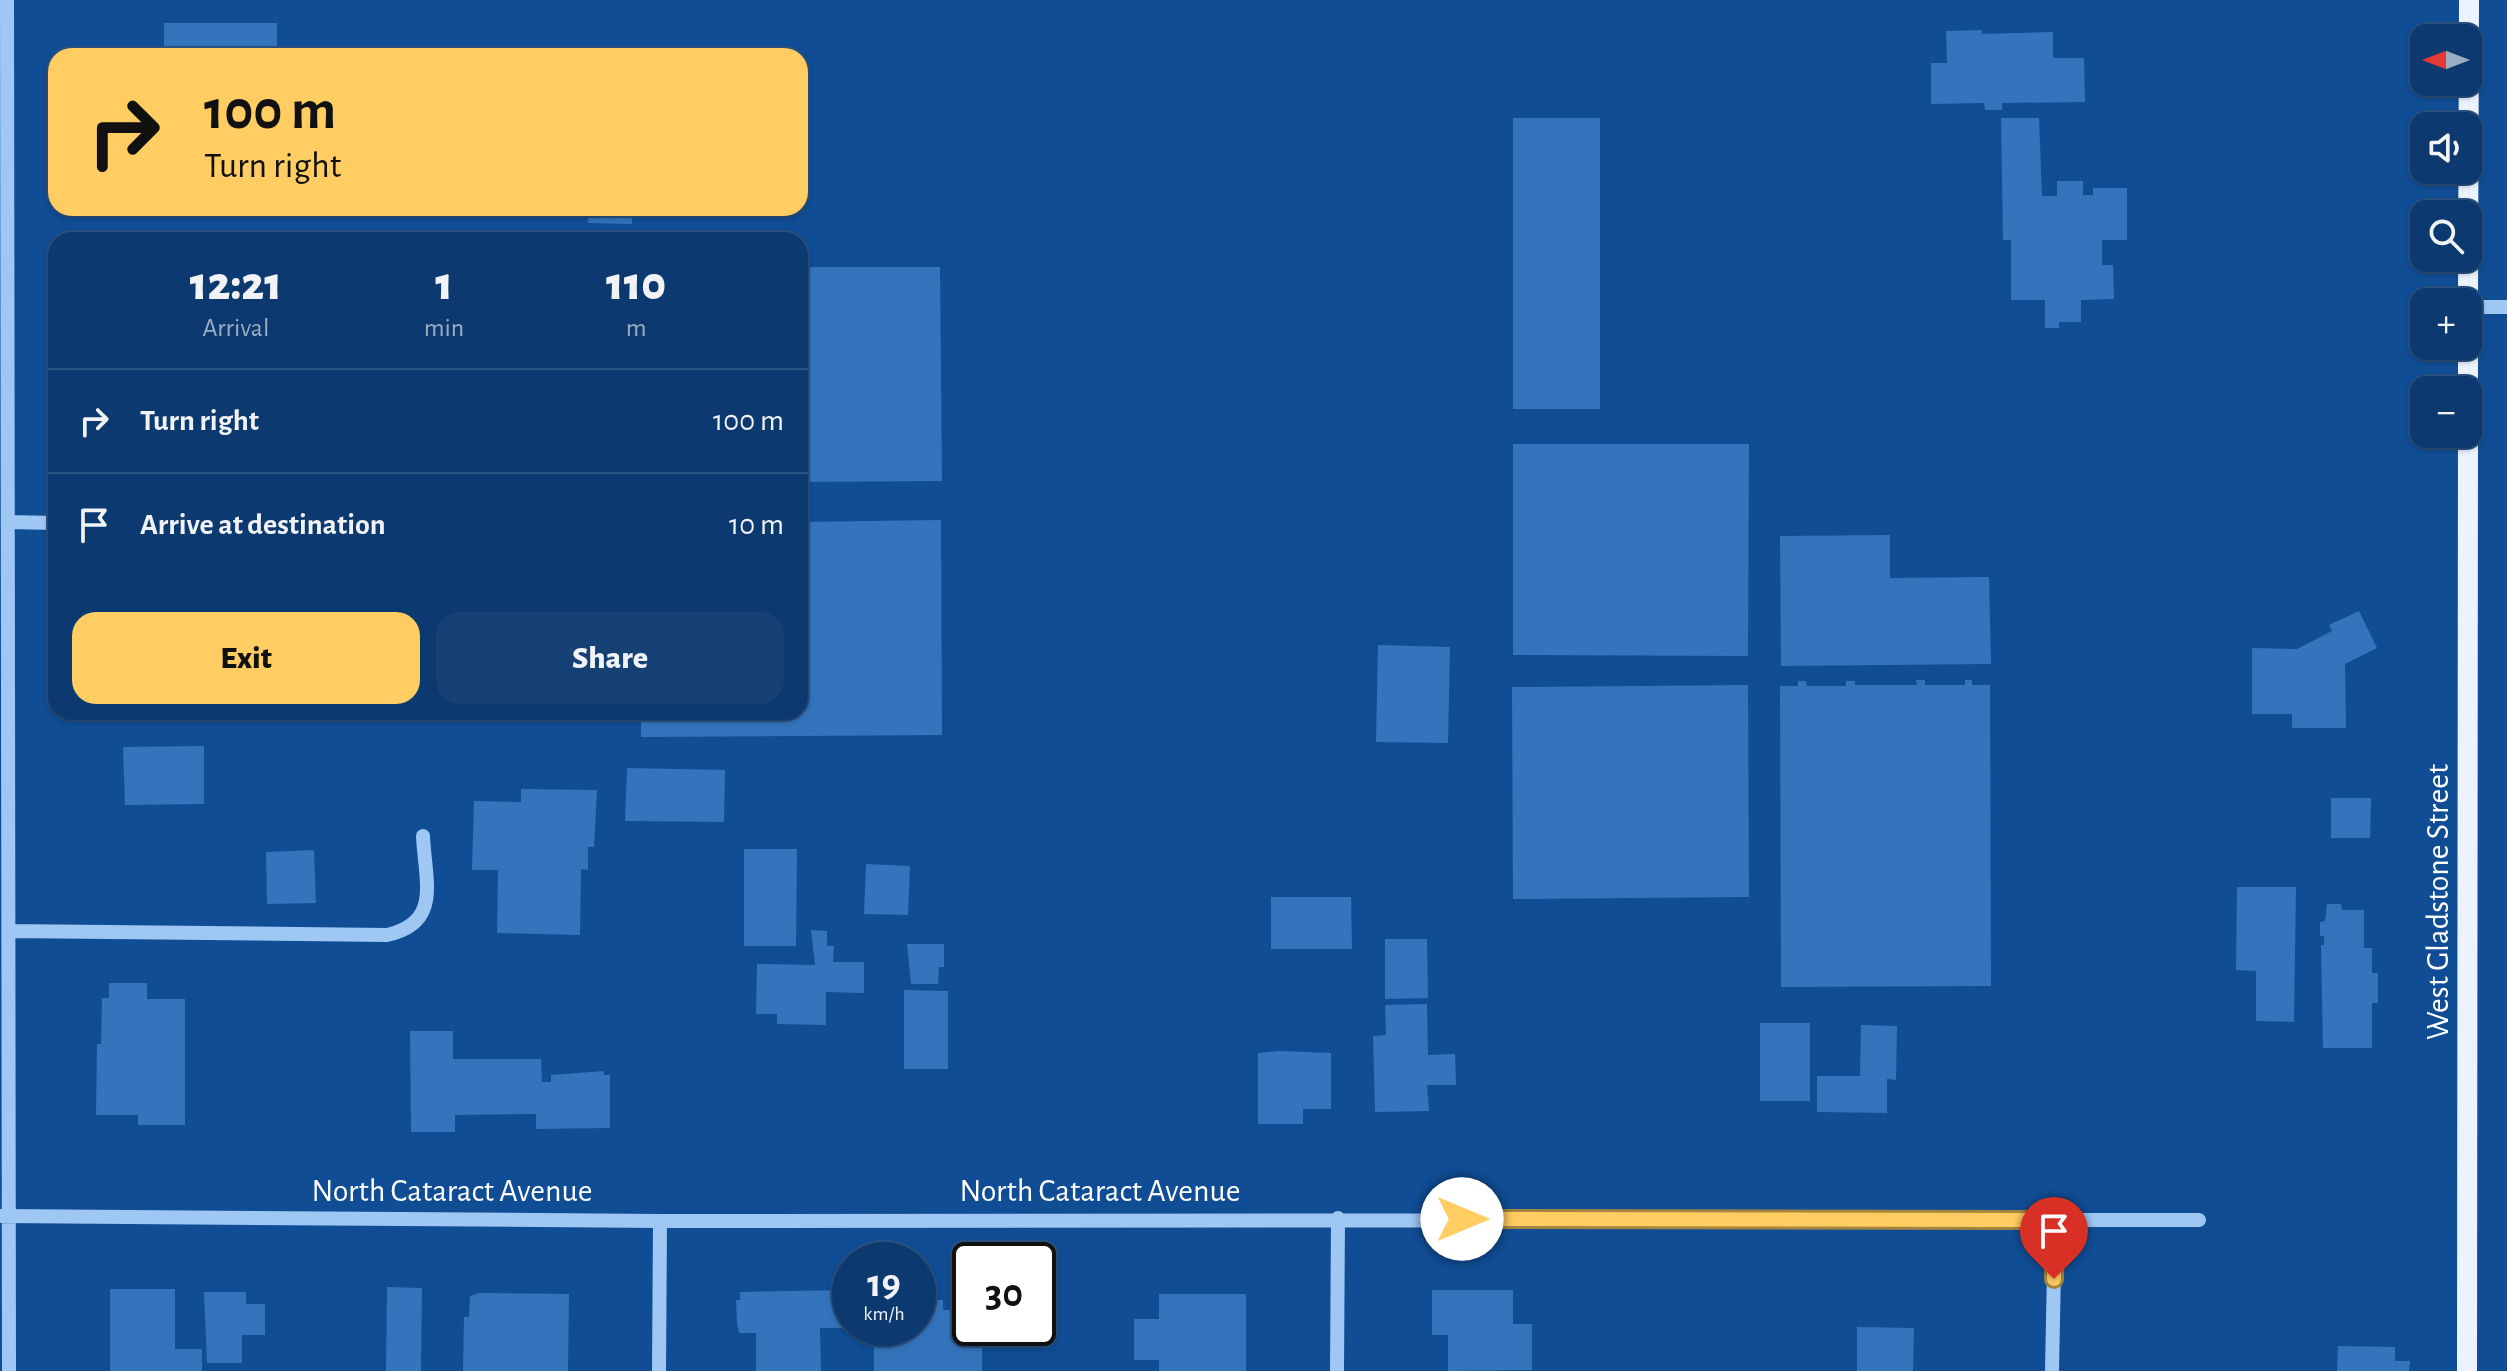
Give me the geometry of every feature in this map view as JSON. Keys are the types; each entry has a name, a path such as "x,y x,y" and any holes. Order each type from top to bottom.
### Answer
{"main road":[{"path":"2468,288 2469,0"},
{"name":"West Gladstone Street","path":"2467,1371 2468,448"}],"street":[{"path":"7,0 4,496 8,522 9,931 5,1216 9,1371"},
{"path":"2482,306 2507,307"},
{"path":"8,522 48,523"},
{"path":"9,931 387,935 406,931 415,927 426,909 423,836"},
{"name":"North Cataract Avenue","path":"5,1216 660,1221 1338,1218 2199,1220"},
{"path":"1337,1371 1338,1218"},
{"path":"2052,1371 2055,1220"},
{"path":"659,1371 660,1221"}],"building":[{"path":"164,23 277,23 277,48 164,48"},
{"path":"1982,30 1982,34 2053,32 2053,58 2084,58 2085,102 2002,103 2002,110 1985,110 1984,103 1931,104 1931,63 1947,63 1946,31"},
{"path":"1513,118 1600,118 1600,409 1513,409"},
{"path":"2001,118 2039,118 2042,196 2057,196 2057,181 2083,181 2083,195 2093,195 2093,188 2127,188 2127,240 2102,240 2102,265 2113,265 2114,299 2081,300 2081,322 2059,322 2059,328 2045,328 2045,300 2011,300 2011,240 2003,240"},
{"path":"588,216 632,216 632,224 588,223"},
{"path":"808,267 940,267 942,481 808,482"},
{"path":"1513,444 1749,444 1748,656 1513,655"},
{"path":"941,520 942,735 641,737 641,720 808,720 808,522"},
{"path":"1890,535 1890,578 1989,577 1991,664 1781,666 1780,536"},
{"path":"2359,611 2377,648 2345,664 2346,728 2292,728 2292,714 2252,714 2252,648 2297,649 2332,631 2329,625"},
{"path":"1378,645 1450,647 1448,743 1376,742"},
{"path":"1916,680 1925,680 1925,685 1965,685 1965,680 1972,680 1972,685 1990,685 1991,986 1781,987 1780,686 1798,686 1798,681 1806,681 1807,686 1846,686 1846,681 1855,681 1855,685 1917,685"},
{"path":"1748,685 1749,897 1513,899 1512,687"},
{"path":"204,746 204,804 125,805 123,747"},
{"path":"627,768 725,770 724,822 625,821"},
{"path":"521,789 597,790 594,847 588,847 588,870 581,869 580,935 497,933 498,870 472,870 474,801 521,802"},
{"path":"2331,798 2371,798 2370,838 2331,838"},
{"path":"744,849 797,849 796,946 744,946"},
{"path":"314,850 316,903 267,904 266,852"},
{"path":"866,864 910,866 908,915 864,914"},
{"path":"2237,887 2296,887 2294,1022 2256,1021 2256,971 2236,970"},
{"path":"1271,897 1351,897 1352,949 1271,949"},
{"path":"2327,904 2341,904 2342,910 2364,910 2364,948 2372,948 2372,973 2378,973 2378,1003 2372,1003 2372,1048 2323,1048 2321,945 2324,945 2324,936 2320,936 2320,922 2325,921"},
{"path":"811,930 827,931 827,946 834,946 833,962 864,962 864,993 826,992 826,1025 777,1024 777,1014 756,1014 757,964 815,965"},
{"path":"1385,939 1427,939 1428,998 1385,999"},
{"path":"907,944 944,944 944,967 939,967 938,984 911,984"},
{"path":"109,983 147,983 147,999 185,999 185,1125 138,1125 138,1115 96,1115 97,1044 101,1044 102,998 109,998"},
{"path":"904,990 948,991 948,1069 904,1069"},
{"path":"1427,1004 1428,1055 1455,1054 1456,1085 1427,1085 1429,1111 1375,1112 1373,1036 1386,1035 1385,1005"},
{"path":"1760,1023 1810,1023 1810,1101 1760,1101"},
{"path":"1861,1025 1897,1026 1896,1080 1887,1079 1887,1113 1817,1112 1817,1076 1860,1076"},
{"path":"410,1031 453,1031 453,1059 541,1059 542,1082 551,1082 551,1075 604,1071 604,1075 610,1075 610,1128 536,1129 536,1114 455,1115 455,1132 411,1132"},
{"path":"1258,1053 1331,1053 1331,1109 1303,1109 1303,1124 1258,1124"},
{"path":"387,1287 422,1288 421,1371 386,1371"},
{"path":"110,1289 175,1289 175,1349 202,1349 202,1371 110,1371"},
{"path":"832,1290 832,1328 820,1328 821,1371 756,1371 756,1333 739,1333 736,1300 740,1300 740,1292"},
{"path":"1432,1290 1513,1290 1513,1324 1532,1324 1532,1370 1448,1371 1448,1335 1432,1335"},
{"path":"204,1292 246,1292 246,1304 265,1304 265,1335 242,1335 242,1363 207,1363"},
{"path":"479,1293 569,1294 568,1371 463,1371 464,1317 469,1317 470,1296"},
{"path":"1159,1294 1246,1294 1246,1371 1159,1371 1159,1360 1134,1360 1134,1319 1159,1319"},
{"path":"936,1300 943,1300 943,1310 952,1310 952,1346 982,1346 982,1371 874,1371 874,1346 936,1346"},
{"path":"1857,1327 1914,1328 1913,1371 1857,1371"},
{"path":"2338,1346 2395,1347 2395,1361 2410,1361 2409,1371 2337,1371"}],"route":[{"path":"1462,1219 2055,1220 2054,1279"}]}
